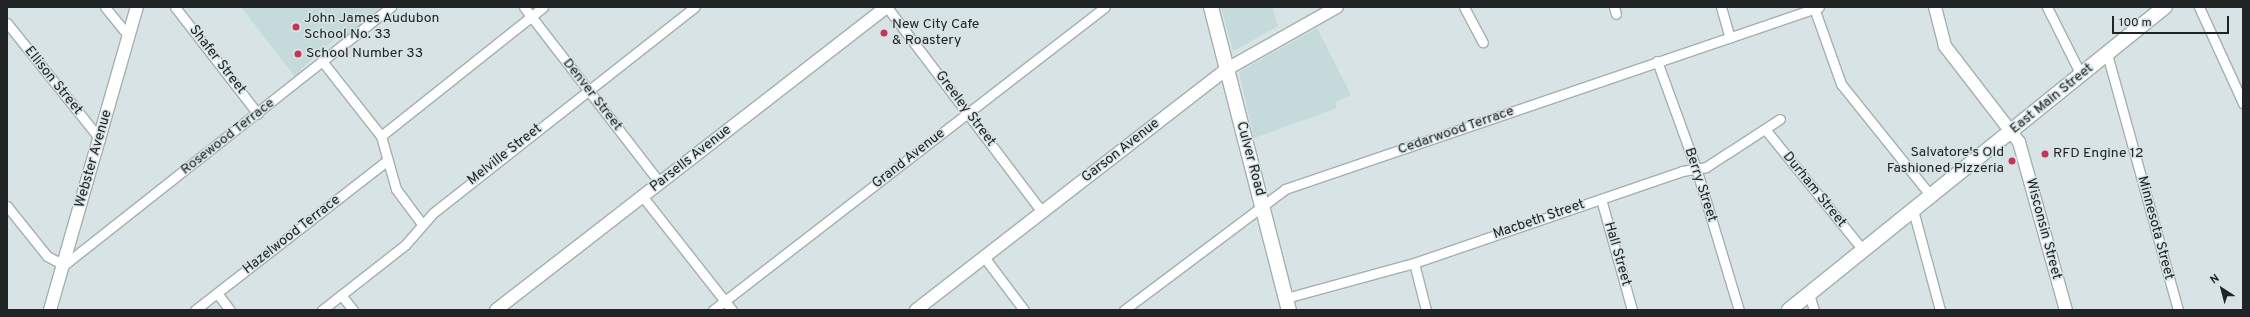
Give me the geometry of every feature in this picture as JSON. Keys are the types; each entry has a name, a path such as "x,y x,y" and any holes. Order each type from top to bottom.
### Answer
{"main road":[{"name":"Culver Road","path":"1211,7 1288,304"},
{"name":"East Main Street","path":"1789,310 2165,7"}],"street":[{"path":"105,7 129,37"},
{"name":"Webster Avenue","path":"50,310 137,7"},
{"name":"Shafer Street","path":"175,7 258,114"},
{"name":"Rosewood Terrace","path":"64,265 258,114 391,7"},
{"name":"Denver Street","path":"524,7 660,183"},
{"path":"381,136 543,7"},
{"name":"Melville Street","path":"322,310 405,246 422,224 588,90 695,7"},
{"name":"Greeley Street","path":"887,7 969,113 1042,212"},
{"name":"Parsells Avenue","path":"496,310 887,7"},
{"name":"Grand Avenue","path":"713,310 1105,7"},
{"name":"Garson Avenue","path":"916,310 1227,69 1337,7"},
{"path":"1464,7 1483,42"},
{"path":"1721,7 1730,38"},
{"name":"Wisconsin Street","path":"1935,7 1945,46 2020,142 2066,310"},
{"path":"2047,7 2081,75"},
{"path":"2199,7 2243,102"},
{"path":"1817,8 1841,84 1930,196"},
{"name":"Cedarwood Terrace","path":"1124,310 1262,203 1285,189 1657,61 1817,8"},
{"name":"Ellison Street","path":"7,23 100,139"},
{"name":"Minnesota Street","path":"2107,54 2178,310"},
{"path":"322,61 381,136 396,189 422,224"},
{"name":"Berry Street","path":"1657,61 1696,168 1738,310"},
{"name":"Macbeth Street","path":"1288,304 1414,263 1601,199 1696,168 1711,165 1780,119"},
{"name":"Durham Street","path":"1765,129 1863,250"},
{"name":"Hazelwood Terrace","path":"195,310 388,160"},
{"path":"643,196 732,310"},
{"name":"Hall Street","path":"1601,199 1632,310"},
{"path":"7,206 47,256 64,265"},
{"path":"1913,210 1940,310"},
{"path":"984,257 1024,310"},
{"path":"1414,263 1426,310"},
{"path":"217,293 230,310"},
{"path":"1809,294 1814,310"},
{"path":"341,296 353,310"}],"shaded area":[{"name":"School Number 33","path":"241,7 383,8 345,36 336,38 301,69 296,78"},
{"path":"1221,7 1272,7 1278,26 1233,51"},
{"path":"1317,28 1351,95 1335,102 1337,108 1254,138 1239,72"}],"place":[{"name":"John James Audubon School No. 33","path":"296,27"},
{"name":"New City Cafe & Roastery","path":"884,33"},
{"name":"School Number 33","path":"298,54"},
{"name":"RFD Engine 12","path":"2045,154"},
{"name":"Salvatore's Old Fashioned Pizzeria","path":"2012,161"}]}
